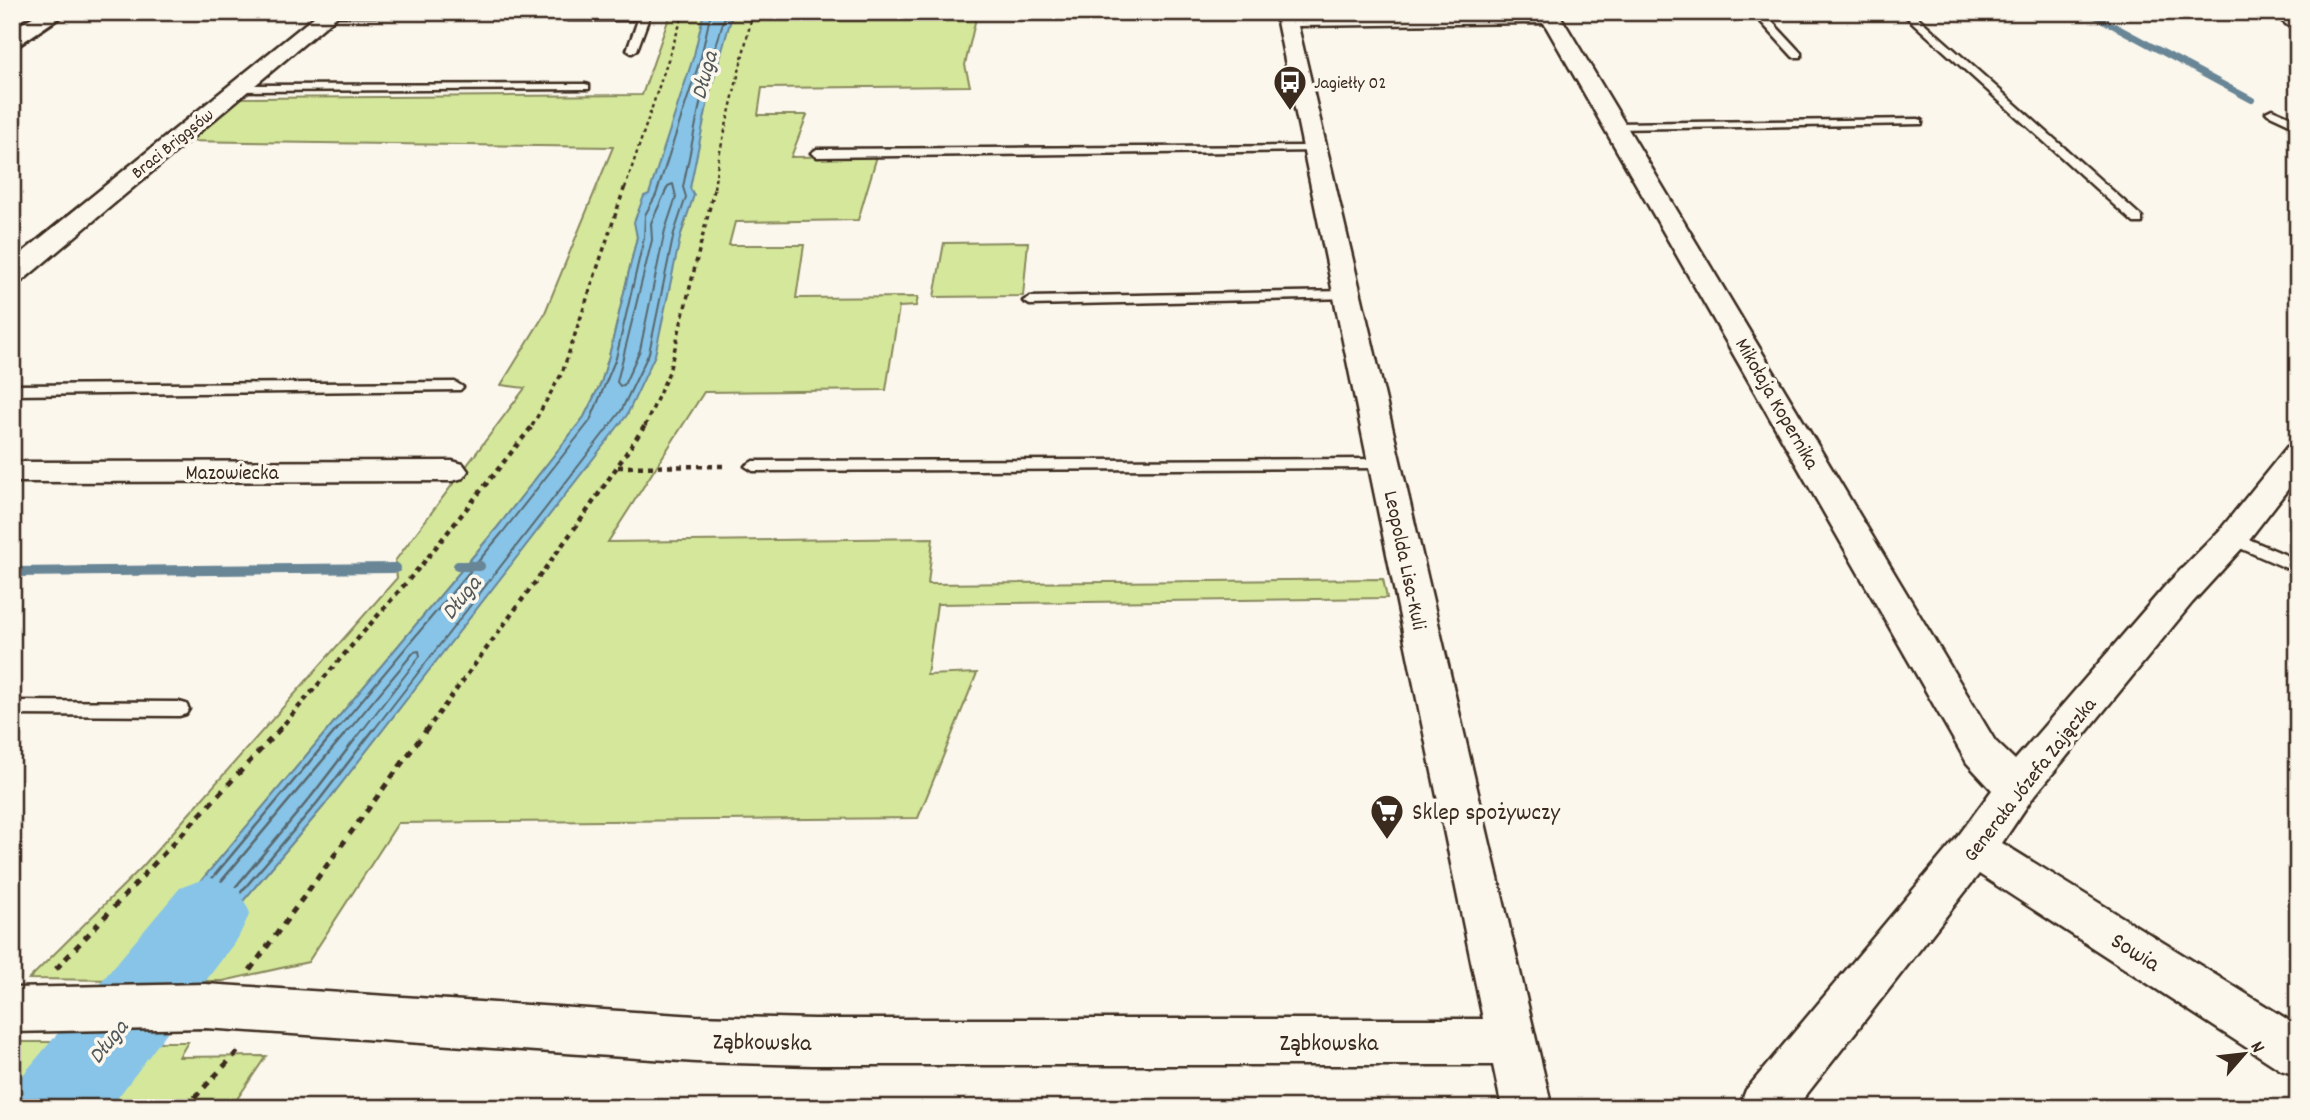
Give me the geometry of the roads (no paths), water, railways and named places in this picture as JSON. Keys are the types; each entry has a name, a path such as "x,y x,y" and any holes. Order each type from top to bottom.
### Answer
{"street":[{"path":"12,39 56,12"},
{"path":"2281,12 2298,24"},
{"name":"Braci Briggsów","path":"12,275 332,13"},
{"path":"1286,16 1540,18 1549,14"},
{"name":"Mikołaja Kopernika","path":"1549,14 1981,752 2016,788"},
{"name":"Leopolda Lisa-Kuli","path":"1286,16 1305,142 1348,295 1527,1108"},
{"name":"Generała Józefa Zajączka","path":"1764,1108 1974,848 2016,788 2295,461"},
{"name":"Mazowiecka","path":"12,472 452,471"},
{"name":"Sowia","path":"1974,848 2298,1053"},
{"name":"Ząbkowska","path":"33,1009 205,1006 259,992 722,1040 1512,1042"}],"lane":[{"path":"332,13 553,12 569,18 645,15 632,50"},
{"path":"1757,12 1797,55"},
{"path":"1906,12 2138,220"},
{"path":"240,88 585,87"},
{"path":"2272,111 2298,125"},
{"path":"1615,126 1918,122"},
{"path":"817,153 1305,142"},
{"path":"1030,301 1348,295"},
{"path":"12,390 455,387"},
{"path":"753,466 1385,464"},
{"path":"2232,538 2298,567"},
{"path":"12,708 179,709"}],"water":[{"path":"704,12 733,12 709,96 690,188 694,195 681,234 655,355 627,415 323,807 191,962 182,981 118,980 496,529 584,417 601,383 609,356 637,237 634,222 644,196 649,194 694,55"},
{"path":"71,1041 151,1041 99,1108 20,1108"}],"waterway":[{"path":"2088,12 2252,100"},
{"path":"458,566 480,566"},
{"path":"12,572 396,568"},
{"name":"Długa","path":"54,1108 209,913"}],"place":[{"name":"Jagiełły 02","path":"1290,112"},
{"name":"Sklep spożywczy","path":"1387,841"}]}
